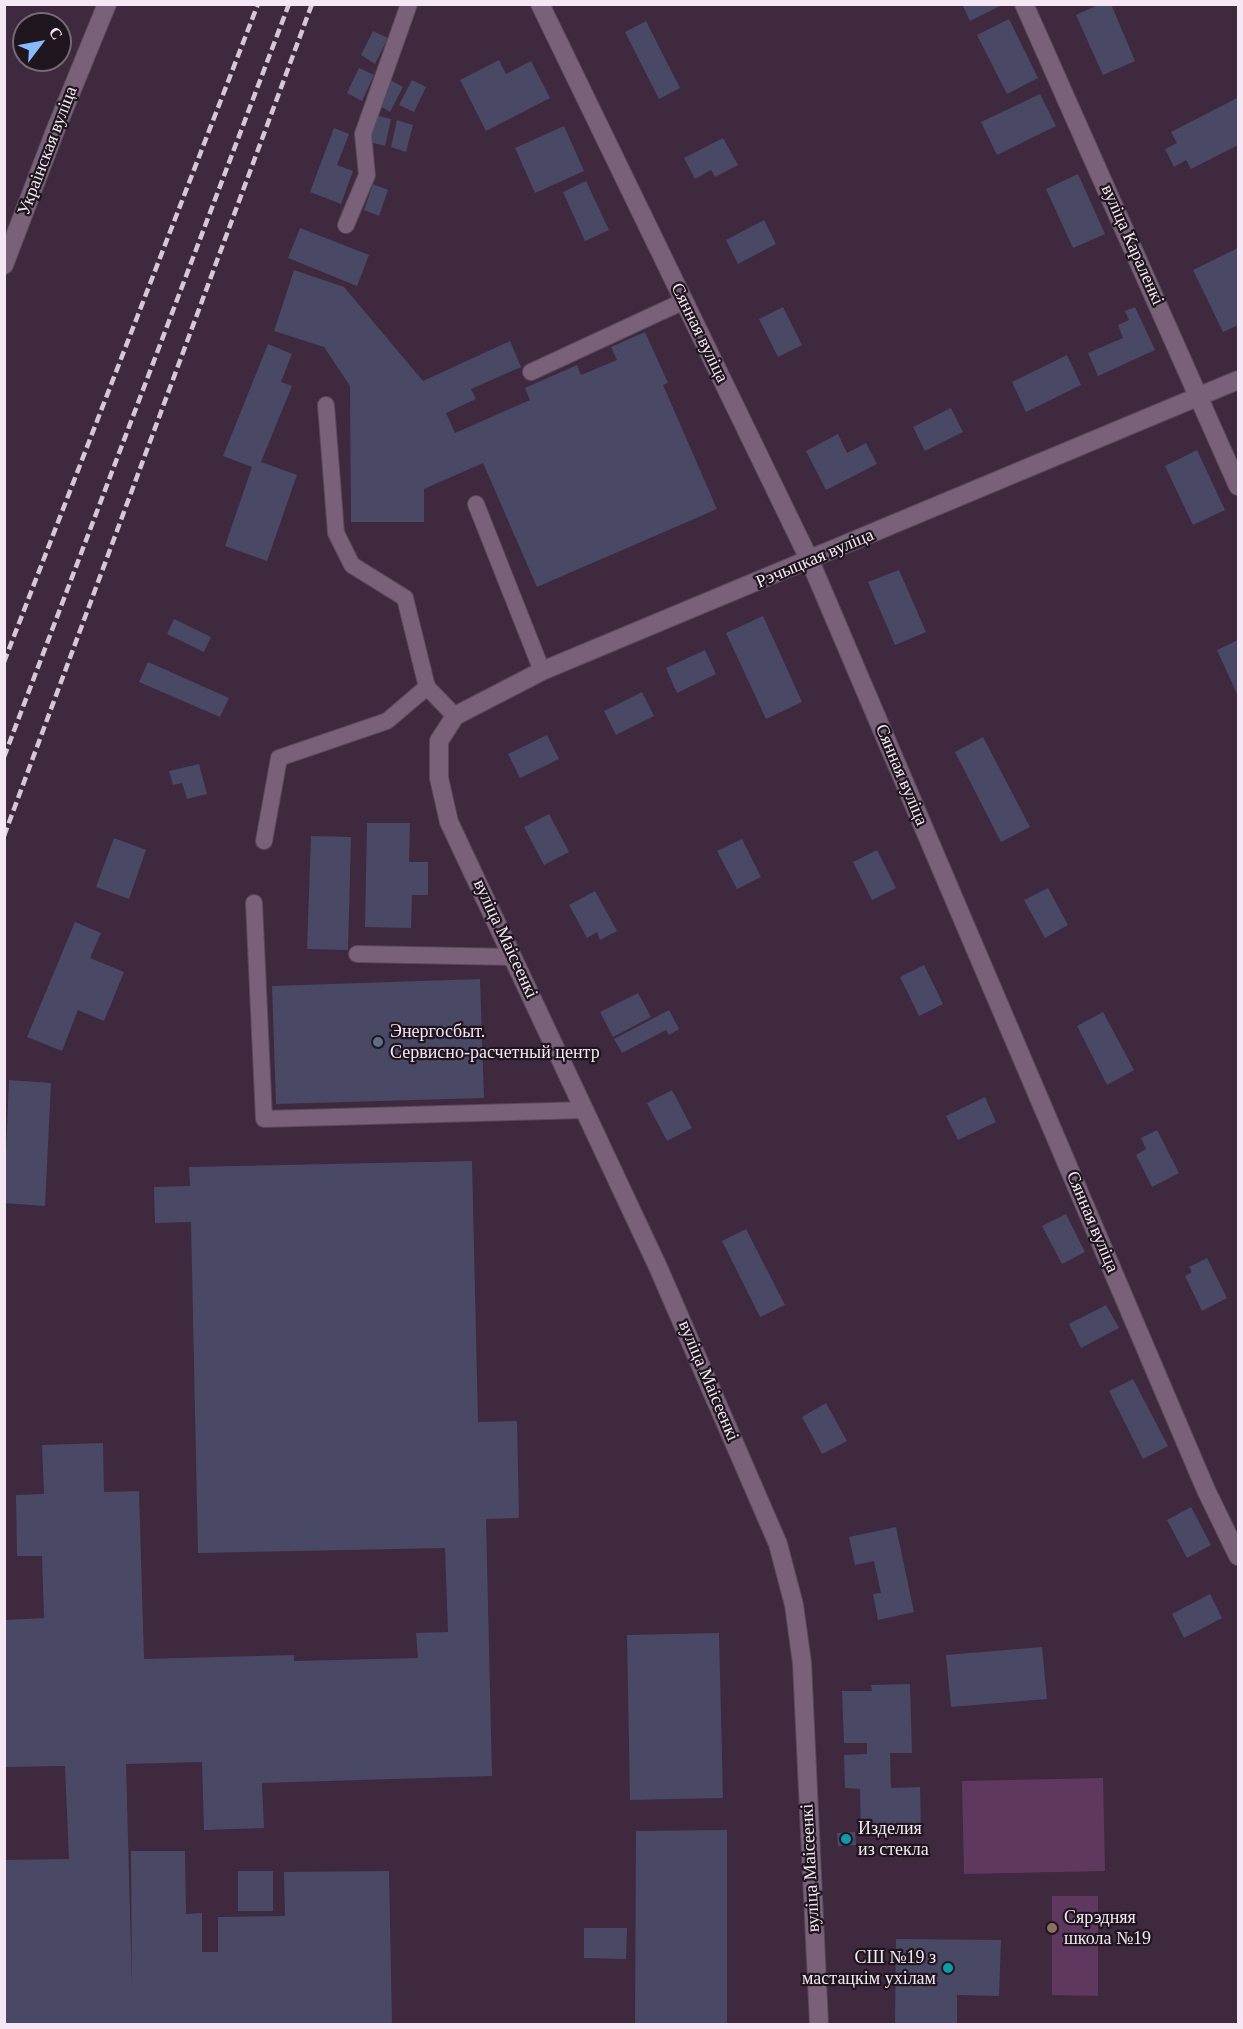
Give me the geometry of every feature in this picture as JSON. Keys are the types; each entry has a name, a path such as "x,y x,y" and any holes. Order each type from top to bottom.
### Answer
{"street":[{"name":"Украінская вуліца","path":"4,265 106,4"},
{"name":"Сянная вуліца","path":"540,4 810,561 1202,1479 1239,1556"},
{"name":"вуліца Караленкі","path":"1024,4 1239,486"},
{"name":"Рэчыцкая вуліца","path":"455,716 542,671 1239,380"},
{"name":"вуліца Маісеенкі","path":"455,716 439,741 439,778 449,822 658,1266 778,1544 791,1595 802,1663 819,2025"}],"lane":[{"path":"346,225 367,175 363,134 409,4"},
{"path":"531,372 684,301"},
{"path":"326,405 336,533 352,565 405,598 427,687 455,716"},
{"path":"476,504 542,671"},
{"path":"264,841 279,759 387,721 427,687"},
{"path":"254,903 264,1119 585,1110"},
{"path":"357,954 513,957"}],"shaded area":[{"path":"1103,1778 1105,1871 964,1874 962,1781"},
{"path":"1052,1896 1098,1896 1098,1996 1052,1995"}],"building":[{"path":"962,4 1004,4 970,21"},
{"path":"1100,4 1111,4 1135,61 1103,75 1076,15"},
{"path":"1009,19 1038,78 1007,94 977,35"},
{"path":"646,21 680,88 659,99 625,32"},
{"path":"373,31 388,38 375,64 361,55"},
{"path":"499,60 506,74 531,61 550,98 486,131 460,80"},
{"path":"359,68 374,75 362,101 347,93"},
{"path":"388,79 403,87 390,112 376,104"},
{"path":"412,80 426,87 414,112 399,105"},
{"path":"1040,94 1056,126 997,155 981,122"},
{"path":"1237,98 1238,145 1191,169 1186,160 1174,167 1165,149 1177,143 1171,132"},
{"path":"375,115 391,119 385,146 369,142"},
{"path":"397,120 413,125 406,152 391,147"},
{"path":"564,126 584,171 535,193 515,148"},
{"path":"334,128 349,134 337,165 353,171 341,204 310,192"},
{"path":"723,138 738,165 715,177 711,170 695,179 684,158"},
{"path":"1078,174 1105,234 1073,248 1046,189"},
{"path":"586,181 609,230 585,241 563,192"},
{"path":"373,184 388,190 379,216 364,210"},
{"path":"764,220 776,244 738,264 726,240"},
{"path":"300,228 369,255 357,286 288,258"},
{"path":"1238,248 1238,325 1223,332 1193,270"},
{"path":"294,270 344,287 423,381 510,341 521,367 471,389 476,399 446,413 455,433 530,400 525,388 577,365 581,375 617,360 611,347 645,332 668,383 663,385 717,509 537,587 483,463 424,489 424,522 351,522 350,386 324,347 274,331"},
{"path":"783,307 802,345 778,357 759,319"},
{"path":"1135,307 1155,350 1098,376 1088,353 1123,338 1118,325 1129,320 1125,311"},
{"path":"268,344 292,354 281,382 292,386 261,462 297,475 267,561 225,546 252,467 223,456"},
{"path":"1067,355 1081,385 1026,412 1012,382"},
{"path":"951,408 963,432 925,451 913,427"},
{"path":"838,434 847,453 866,443 877,464 826,490 806,451"},
{"path":"1197,450 1225,510 1193,525 1165,466"},
{"path":"899,570 926,632 895,645 868,582"},
{"path":"763,616 802,702 766,719 726,633"},
{"path":"174,619 211,637 204,652 167,634"},
{"path":"1238,640 1238,696 1217,650"},
{"path":"705,650 716,674 677,693 666,668"},
{"path":"148,662 229,698 220,717 139,682"},
{"path":"642,692 654,716 616,735 604,711"},
{"path":"547,735 559,759 520,778 508,754"},
{"path":"983,737 1030,827 1001,842 955,752"},
{"path":"199,764 207,794 187,799 182,783 173,785 169,771"},
{"path":"549,814 569,852 544,865 524,827"},
{"path":"367,823 410,823 409,862 428,862 428,895 412,895 411,928 365,927"},
{"path":"311,836 351,837 348,950 307,949"},
{"path":"114,838 146,850 129,899 96,887"},
{"path":"742,839 761,877 737,889 717,851"},
{"path":"877,850 896,888 872,900 853,862"},
{"path":"1048,888 1068,925 1045,938 1024,900"},
{"path":"595,891 617,931 600,940 597,932 587,938 569,905"},
{"path":"75,922 101,933 90,958 124,972 104,1021 78,1010 62,1051 27,1037"},
{"path":"924,965 943,1004 919,1016 900,977"},
{"name":"Энергосбыт. Сервисно-расчетный центр","path":"480,979 484,1098 276,1104 272,986"},
{"path":"638,993 651,1017 613,1037 600,1012"},
{"path":"669,1010 679,1029 669,1035 666,1030 622,1053 614,1039"},
{"path":"1103,1012 1134,1070 1107,1085 1077,1026"},
{"path":"9,1080 51,1083 45,1206 4,1203"},
{"path":"672,1090 692,1128 667,1141 647,1103"},
{"path":"985,1097 996,1122 958,1140 946,1116"},
{"path":"1157,1130 1179,1173 1152,1187 1136,1155 1146,1149 1141,1138"},
{"path":"472,1161 478,1422 517,1421 519,1518 486,1519 492,1776 262,1783 264,1828 204,1830 202,1762 126,1764 132,1987 131,1851 185,1851 186,1914 202,1913 202,1952 218,1952 218,1917 285,1916 284,1872 389,1871 392,2024 4,2024 4,1860 69,1859 65,1766 5,1767 5,1620 44,1618 42,1556 17,1556 16,1495 44,1494 42,1445 103,1443 104,1492 139,1491 144,1659 294,1655 294,1661 418,1658 416,1633 448,1632 445,1548 198,1553 191,1222 155,1223 154,1187 190,1186 189,1167"},
{"path":"1066,1214 1085,1252 1062,1264 1042,1226"},
{"path":"746,1229 785,1305 760,1317 722,1241"},
{"path":"1207,1258 1227,1298 1202,1311 1185,1276 1192,1272 1189,1267"},
{"path":"1106,1305 1119,1328 1081,1348 1069,1324"},
{"path":"1133,1379 1168,1446 1143,1459 1109,1391"},
{"path":"826,1403 847,1441 822,1454 802,1417"},
{"path":"1191,1507 1211,1545 1187,1558 1167,1520"},
{"path":"896,1527 914,1612 878,1620 873,1594 881,1593 874,1561 855,1565 849,1537"},
{"path":"1210,1594 1222,1618 1184,1638 1172,1614"},
{"path":"719,1633 723,1798 630,1800 627,1635"},
{"path":"1042,1647 1047,1699 951,1707 946,1655"},
{"path":"910,1684 912,1753 890,1753 891,1788 920,1787 921,1830 861,1832 860,1789 845,1788 844,1755 867,1754 867,1743 844,1743 842,1691 872,1691 871,1685"},
{"path":"727,1830 727,2024 635,2024 636,1831"},
{"name":"Изделия из стекла","path":"855,1832 856,1845 838,1846 837,1833"},
{"path":"238,1871 273,1871 273,1911 238,1911"},
{"path":"584,1928 627,1928 626,1959 584,1958"},
{"name":"СШ №19 з мастацкім ухілам","path":"896,1939 1001,1940 999,1996 957,1995 957,2024 895,2024"}],"railway":[{"path":"4,662 258,4"},
{"path":"4,757 289,4"},
{"path":"4,836 312,4"}],"place":[{"name":"Энергосбыт. Сервисно-расчетный центр","path":"378,1042"},
{"name":"Изделия из стекла","path":"846,1839"},
{"name":"Сярэдняя школа №19","path":"1052,1928"},
{"name":"СШ №19 з мастацкім ухілам","path":"948,1968"}]}
